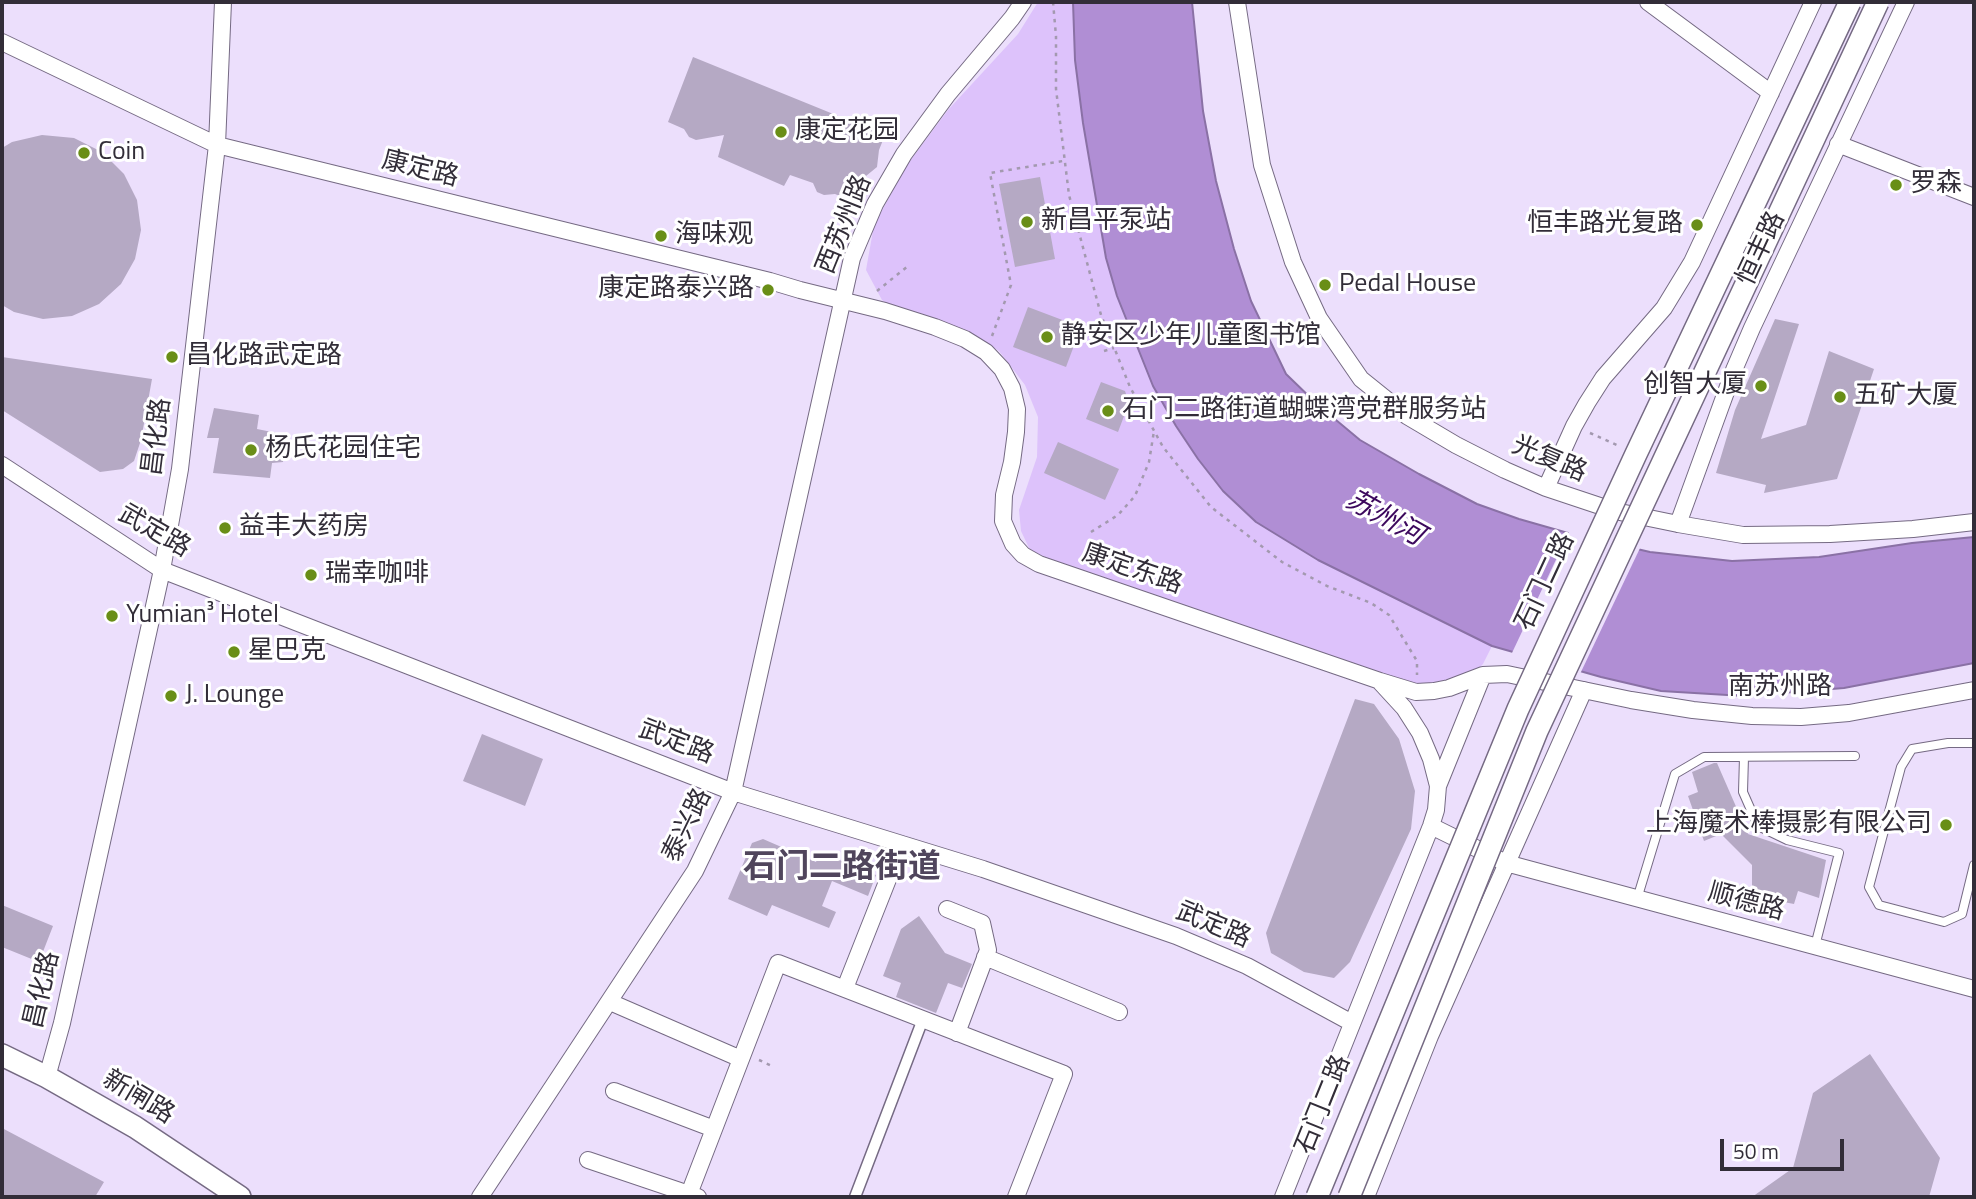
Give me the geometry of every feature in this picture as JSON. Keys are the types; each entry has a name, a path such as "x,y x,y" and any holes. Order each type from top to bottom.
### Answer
{"main road":[{"name":"石门二路","path":"1317,1197 1518,709 1850,2"},
{"name":"石门二路","path":"1349,1197 1537,730 1878,2"},
{"name":"新闸路","path":"2,1055 135,1127 240,1197"}],"street":[{"name":"昌化路","path":"47,1077 62,1023 162,570 180,469 217,145 223,2"},
{"name":"西苏州路","path":"842,300 852,258 890,176 932,114 1023,2"},
{"name":"光复路","path":"1237,2 1262,165 1293,261 1320,318 1360,379 1407,416 1468,451 1546,488 1615,512 1678,524 1743,535 1913,529 1974,522"},
{"path":"1647,2 1771,93"},
{"path":"1546,488 1574,426 1603,378 1658,315 1692,262 1814,2"},
{"name":"恒丰路","path":"1678,524 1752,328 1906,2"},
{"name":"康定路","path":"2,42 217,145 842,300"},
{"path":"1838,144 1974,197"},
{"name":"康定东路","path":"842,300 935,327 986,352 1002,369 1012,388 1017,409 1014,452 1004,495 1003,521 1013,544 1023,555 1039,564 1416,692 1449,688 1483,675 1507,674 1584,690"},
{"name":"泰兴路","path":"481,1197 695,871 733,792 842,300"},
{"name":"武定路","path":"2,465 162,570 733,792 984,869 1164,931 1247,966 1352,1023"},
{"name":"石门二路","path":"1283,1197 1431,825 1436,810 1438,786 1483,675"},
{"name":"石门二路","path":"1380,681 1404,708 1420,733 1438,786"},
{"path":"1366,1197 1430,1036 1584,690"},
{"name":"南苏州路","path":"1584,690 1693,710 1752,716 1801,717 1849,713 1974,690"},
{"name":"顺德路","path":"1431,825 1506,863 1974,989"},
{"path":"845,988 902,844"},
{"path":"947,909 982,923 988,950 957,1032"},
{"path":"985,957 1119,1012"},
{"path":"588,1160 693,1196 714,1129 778,963 1064,1074 1016,1197"},
{"path":"610,1002 741,1059"},
{"path":"855,1197 923,1019"},
{"path":"614,1091 714,1129"}],"lane":[{"path":"1974,743 1948,743 1912,750 1901,767 1869,887 1879,905 1944,922 1962,914 1974,865"},
{"path":"1637,900 1675,774 1704,757 1855,755"},
{"path":"1744,757 1743,792 1758,826 1787,840 1839,853 1815,946"}],"path":[{"path":"1053,2 1056,89 1069,195 1101,315 1130,387 1163,447 1211,507 1282,562 1327,586 1371,603 1389,615 1417,661 1416,692"},
{"path":"986,352 1011,285 989,173 1063,161"},
{"path":"877,291 908,266"},
{"path":"1104,351 1114,348"},
{"path":"1574,426 1636,454"},
{"path":"1091,532 1118,516 1135,496 1149,462 1154,431"}],"shaded area":[{"path":"1038,2 1073,2 1075,60 1083,123 1106,258 1117,296 1153,386 1176,426 1223,491 1256,522 1318,560 1492,646 1477,670 1449,682 1419,686 1083,574 1030,550 1021,531 1019,510 1037,457 1038,417 1025,385 999,351 984,341 894,309 882,300 866,270 874,225 907,165 948,110 1018,34"}],"water":[{"name":"苏州河","path":"1073,2 1192,2 1203,111 1216,181 1251,301 1286,374 1360,440 1477,504 1568,533 1650,552 1732,561 1819,557 1974,537 1974,663 1844,688 1744,696 1661,691 1492,646 1318,560 1256,522 1223,491 1176,426 1153,386 1117,296 1106,258 1083,123 1075,60"}],"pier":[{"path":"1570,530 1641,546 1580,674 1511,655"}],"building":[{"name":"康定花园","path":"693,57 885,135 879,150 877,167 866,176 858,178 849,200 835,194 824,195 817,192 813,183 790,175 784,186 718,157 724,135 696,140 689,137 684,129 668,122"},
{"path":"42,135 74,138 102,152 124,174 137,200 141,230 135,259 121,284 99,304 72,316 43,319 14,312 2,305 2,148 12,142"},
{"name":"新昌平泵站","path":"1040,177 1055,259 1015,267 999,184"},
{"name":"静安区少年儿童图书馆","path":"1028,307 1081,327 1066,367 1013,347"},
{"path":"1775,319 1799,324 1761,439 1806,425 1829,351 1874,369 1837,479 1764,493 1766,485 1716,473 1735,410"},
{"path":"2,357 152,379 141,440 134,461 123,469 100,472 2,410"},
{"name":"石门二路街道蝴蝶湾党群服务站","path":"1101,382 1125,391 1129,403 1118,432 1086,419"},
{"name":"杨氏花园住宅","path":"214,408 259,415 257,429 287,435 283,462 272,463 270,478 213,473 219,438 207,438"},
{"path":"1058,442 1119,469 1105,500 1044,473"},
{"path":"1355,699 1374,704 1399,739 1415,791 1411,829 1350,962 1334,978 1304,972 1271,953 1266,933"},
{"path":"482,734 543,759 525,806 463,781"},
{"path":"1717,763 1748,834 1826,860 1819,898 1798,891 1794,904 1752,896 1752,865 1721,834 1704,841 1688,796 1698,792 1692,772"},
{"path":"763,839 816,862 820,852 876,875 868,896 832,881 822,906 836,912 829,928 772,905 767,916 728,899 752,843"},
{"path":"2,905 53,926 39,962 2,947"},
{"path":"919,916 945,953 972,964 962,988 948,983 936,1013 896,997 901,983 883,976 901,929"},
{"path":"1870,1054 1940,1158 1929,1197 1752,1197 1793,1168 1813,1093"},
{"path":"2,1128 104,1182 95,1197 2,1197"}],"place":[{"name":"康定花园","path":"781,132"},
{"name":"Coin","path":"84,153"},
{"name":"罗森","path":"1896,185"},
{"name":"新昌平泵站","path":"1027,222"},
{"name":"恒丰路光复路","path":"1697,225"},
{"name":"海味观","path":"661,236"},
{"name":"Pedal House","path":"1325,285"},
{"name":"康定路泰兴路","path":"768,290"},
{"name":"静安区少年儿童图书馆","path":"1047,337"},
{"name":"昌化路武定路","path":"172,357"},
{"name":"创智大厦","path":"1761,386"},
{"name":"五矿大厦","path":"1840,397"},
{"name":"石门二路街道蝴蝶湾党群服务站","path":"1108,411"},
{"name":"杨氏花园住宅","path":"251,450"},
{"name":"益丰大药房","path":"225,528"},
{"name":"瑞幸咖啡","path":"311,575"},
{"name":"Yumian³ Hotel","path":"112,616"},
{"name":"星巴克","path":"234,652"},
{"name":"J. Lounge","path":"171,696"},
{"name":"上海魔术棒摄影有限公司","path":"1946,825"}],"district":[{"name":"石门二路街道","path":"842,869"}]}
